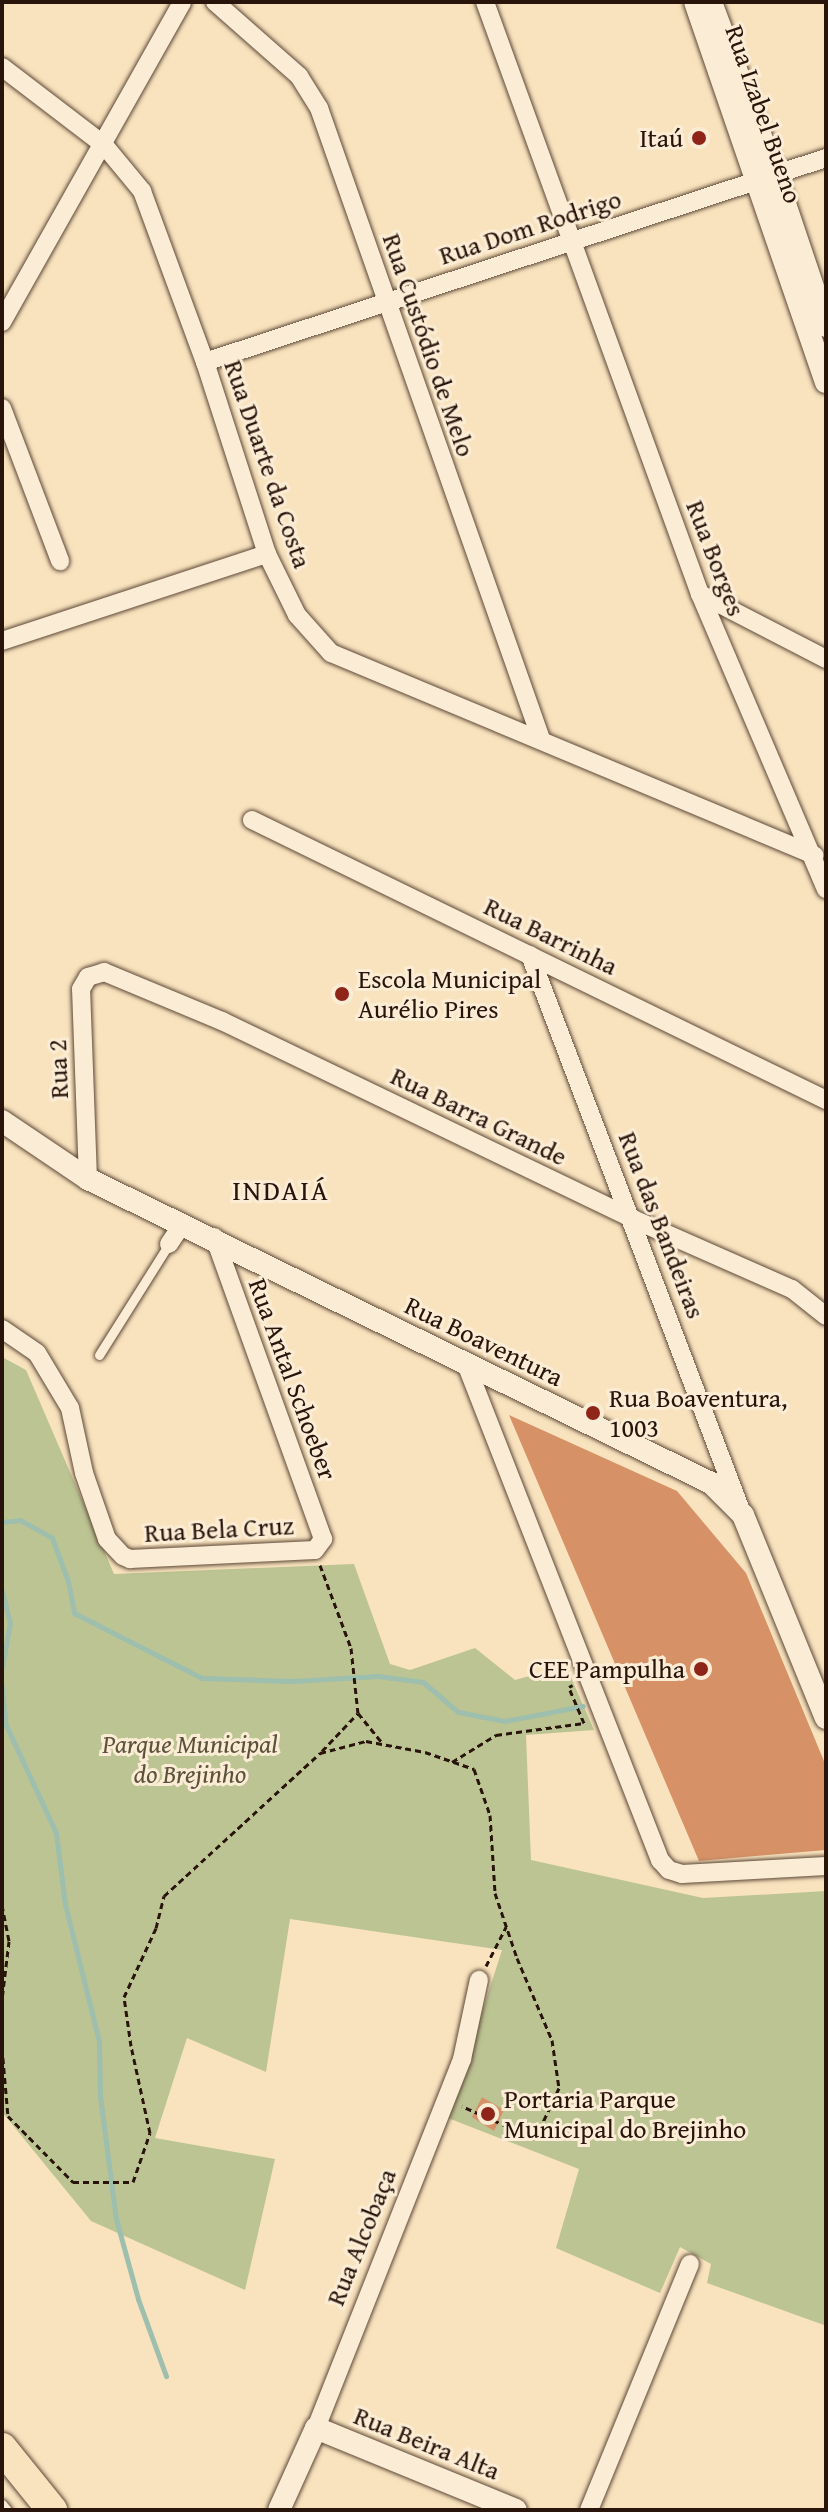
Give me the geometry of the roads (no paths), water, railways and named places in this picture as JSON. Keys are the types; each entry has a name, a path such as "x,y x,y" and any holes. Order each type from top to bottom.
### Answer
{"highway":[{"path":"2,2448 52,2510"}],"street":[{"path":"3,318 104,145 182,2"},
{"name":"Rua Custódio de Melo","path":"215,2 299,76 319,108 541,739"},
{"name":"Rua Borges","path":"485,2 700,594 826,889"},
{"name":"Rua Izabel Bueno","path":"695,2 821,323 826,382"},
{"name":"Rua Izabel Bueno","path":"711,2 767,179"},
{"name":"Rua Duarte da Costa","path":"2,67 104,145 142,191 205,362 267,554 297,615 331,653 814,855"},
{"name":"Rua Dom Rodrigo","path":"205,362 826,158"},
{"path":"2,408 60,561"},
{"path":"2,641 267,554"},
{"path":"700,594 826,659"},
{"name":"Rua Barrinha","path":"252,820 826,1100"},
{"name":"Rua das Bandeiras","path":"530,955 633,1219 743,1515"},
{"name":"Rua Barra Grande","path":"104,972 222,1021 633,1219 792,1289 826,1316"},
{"name":"Rua 2","path":"88,1179 81,989 88,977 104,972"},
{"name":"Rua Boaventura","path":"2,1121 88,1179 214,1237 711,1483 743,1515 826,1718"},
{"path":"169,1244 183,1223"},
{"name":"Rua Antal Schoeber","path":"214,1237 319,1545"},
{"name":"Rua Bela Cruz","path":"2,1329 37,1353 70,1408 84,1473 114,1550 130,1559 319,1545"},
{"path":"466,1364 660,1860 669,1870 682,1874 826,1866"},
{"name":"Rua Alcobaça","path":"279,2510 316,2428 462,2059 479,1980"},
{"path":"589,2510 690,2264"},
{"name":"Rua Beira Alta","path":"316,2428 516,2510"}],"lane":[{"path":"99,1355 169,1244"},
{"path":"2,2504 7,2510"}],"waterway":[{"path":"2,1522 20,1520 52,1538 68,1581 74,1613 202,1678 293,1681 378,1676 423,1682 458,1712 505,1721 583,1706"},
{"path":"2,1591 10,1623 2,1667"},
{"path":"2,1687 5,1723 56,1833 65,1904 99,2041 100,2096 116,2219 138,2299 166,2376"}],"place":[{"name":"Itaú","path":"699,138"},
{"name":"Escola Municipal Aurélio Pires","path":"342,994"},
{"name":"Rua Boaventura, 1003","path":"593,1413"},
{"name":"CEE Pampulha","path":"701,1669"},
{"name":"Portaria Parque Municipal do Brejinho","path":"488,2114"}],"district":[{"name":"INDAIÁ","path":"281,1190"}],"park label":[{"name":"Parque Municipal do Brejinho","path":"190,1759"}]}
